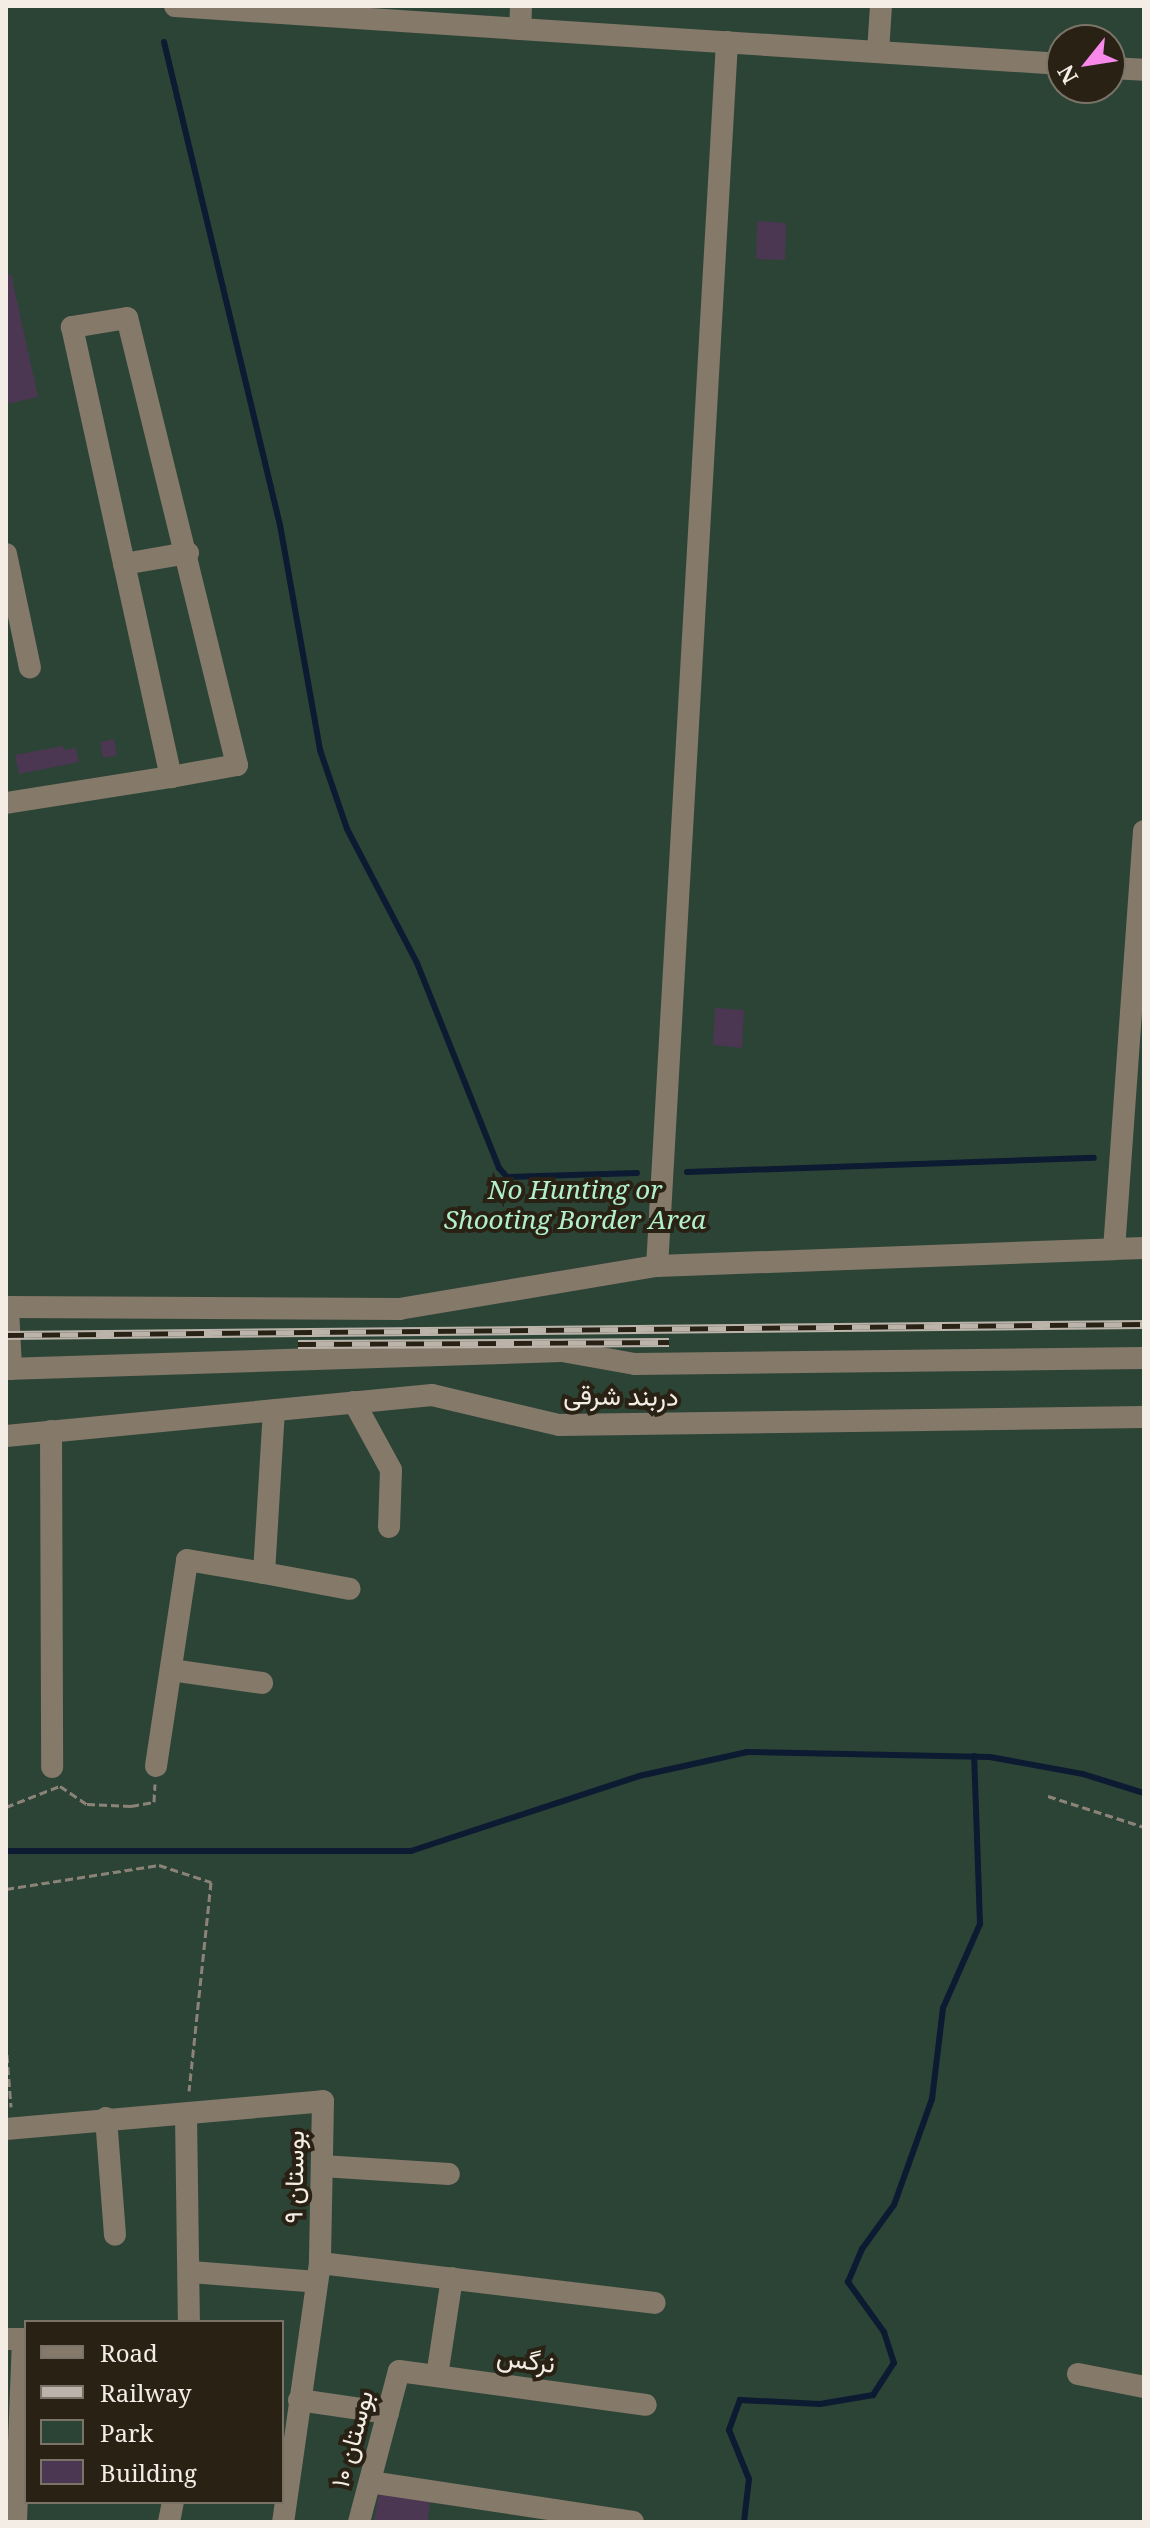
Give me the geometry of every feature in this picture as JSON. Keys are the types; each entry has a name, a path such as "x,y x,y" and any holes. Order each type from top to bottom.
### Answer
{"street":[{"path":"175,6 521,17 727,42 1046,63"},
{"path":"878,52 881,6"},
{"path":"657,1266 727,42"},
{"path":"6,803 171,777 237,765 188,553 127,318 72,327 171,777"},
{"path":"124,564 188,553"},
{"path":"6,554 30,668"},
{"path":"1114,1249 1144,831"},
{"path":"1144,1248 657,1266 399,1309 7,1307 8,1369 562,1351 635,1364 1144,1358"},
{"name":"دربند شرقی","path":"6,1436 432,1395 559,1425 1144,1417"},
{"path":"354,1402 391,1470 389,1527"},
{"path":"264,1573 274,1410"},
{"path":"51,1431 52,1767"},
{"path":"156,1766 187,1560 350,1589"},
{"path":"171,1670 262,1683"},
{"name":"بوستان ۹","path":"9,2129 323,2101 318,2272 283,2522"},
{"path":"186,2114 191,2272 189,2320"},
{"path":"106,2118 115,2235"},
{"path":"322,2166 449,2174"},
{"path":"191,2272 318,2272 452,2278 655,2303"},
{"path":"437,2376 452,2278"},
{"path":"14,2339 16,2522"},
{"name":"نرگس","path":"399,2371 646,2405"},
{"name":"بوستان ۱۰","path":"359,2522 399,2371"},
{"path":"1078,2374 1144,2387"},
{"path":"299,2400 388,2413"},
{"path":"370,2482 633,2522"}],"path":[{"path":"6,1807 60,1786 87,1804 154,1802 156,1766"},
{"path":"1048,1796 1144,1827"},
{"path":"6,1889 159,1865 211,1882 186,2114"},
{"path":"6,2043 9,2129"}],"green space":[{"name":"No Hunting or Shooting Border Area","path":"6,6 1144,6 1144,2522 6,2522"}],"building":[{"path":"757,221 786,223 785,260 756,259"},
{"path":"11,274 38,397 6,404 6,275"},
{"path":"114,739 117,755 103,758 100,742"},
{"path":"63,746 64,750 76,748 79,762 19,774 15,755"},
{"path":"715,1008 744,1010 742,1048 713,1045"},
{"path":"379,2493 431,2498 427,2522 374,2522"}],"waterway":[{"path":"164,42 280,525 320,750 347,829 417,963 499,1168 507,1177 637,1173"},
{"path":"687,1172 1094,1158"},
{"path":"6,1851 411,1851 639,1776 747,1752 990,1757 1083,1774 1144,1793"},
{"path":"744,2522 749,2479 729,2430 740,2400 820,2404 873,2395 894,2363 884,2332 848,2282 862,2249 894,2205 932,2099 943,2008 980,1924 974,1756"}],"railway":[{"path":"6,1335 1144,1324"},
{"path":"298,1344 669,1342"}]}
